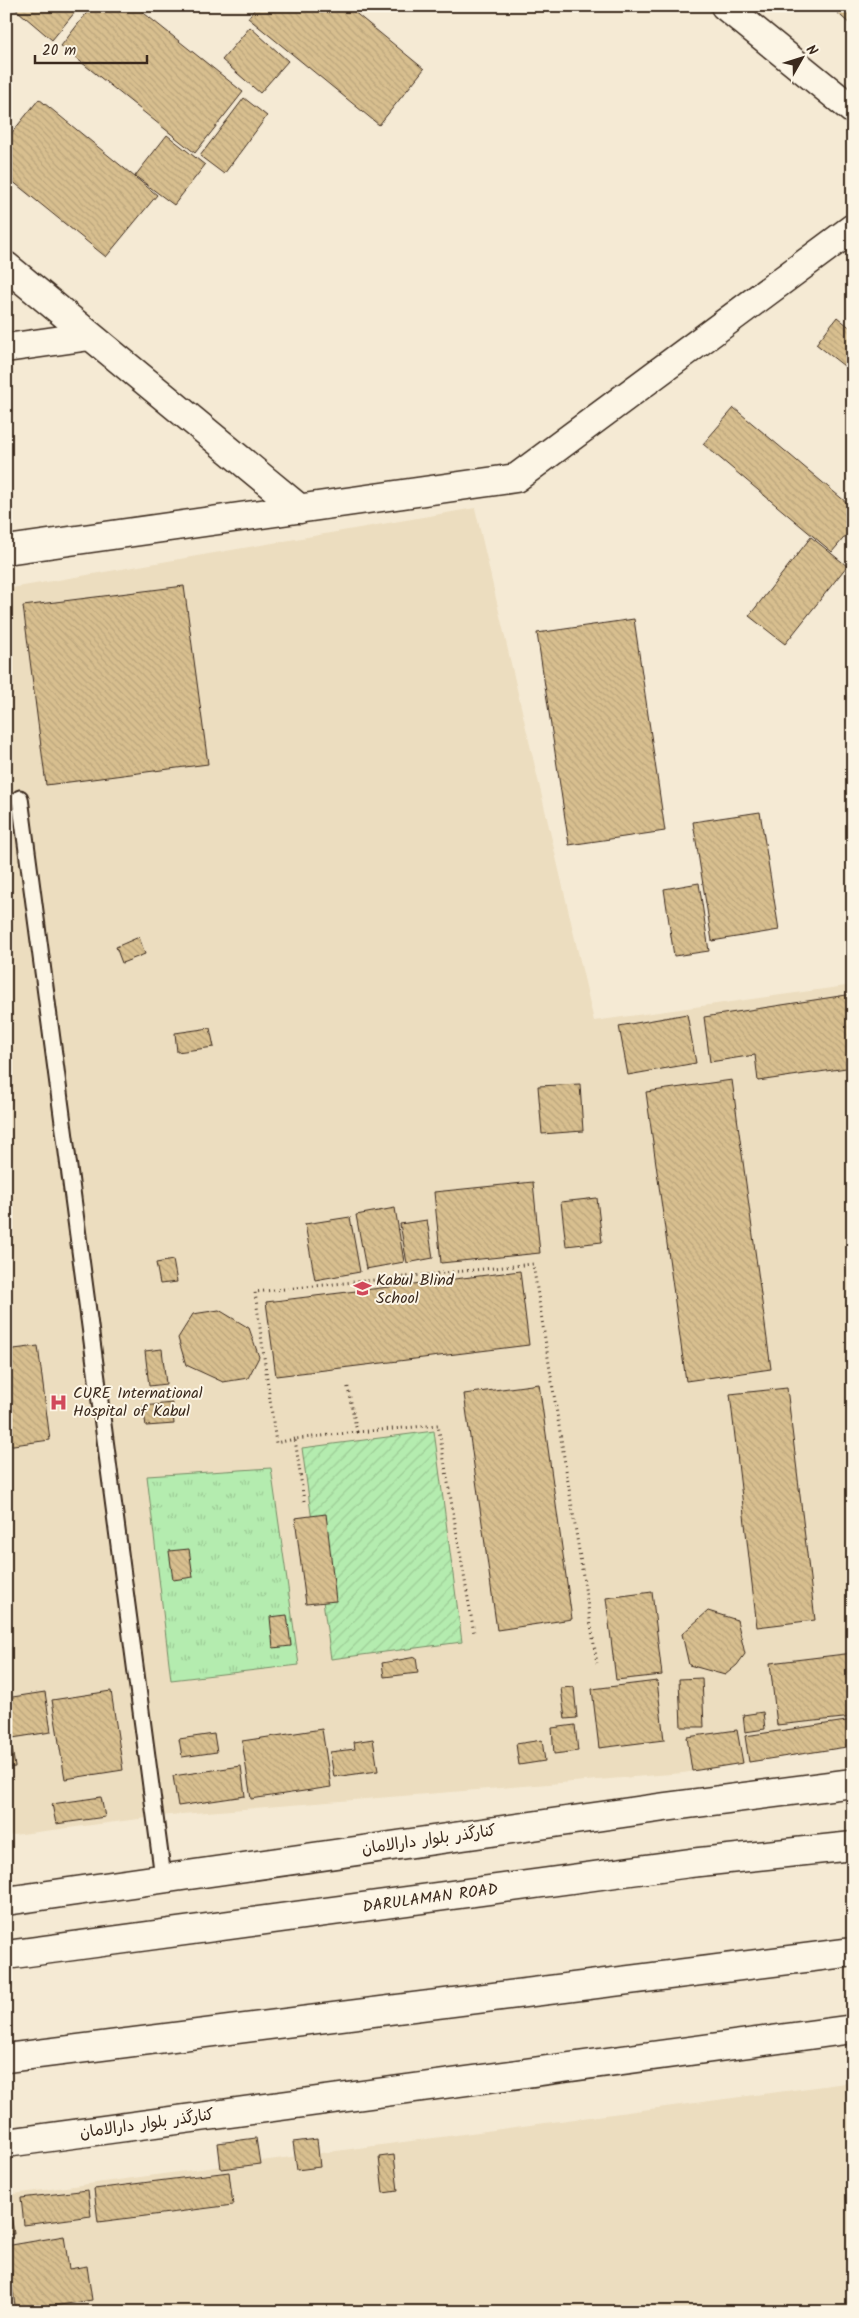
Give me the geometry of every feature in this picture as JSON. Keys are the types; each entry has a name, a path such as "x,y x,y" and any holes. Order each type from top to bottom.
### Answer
{"street":[{"path":"725,6 853,110"},
{"path":"6,550 516,478 853,228"},
{"path":"6,266 300,508"},
{"path":"6,348 90,336"},
{"name":"کنارگذر بلوار دارالامان","path":"6,1900 853,1783"},
{"name":"DARULAMAN ROAD","path":"6,1955 690,1863 853,1846"},
{"path":"6,2058 853,1952"},
{"name":"کنارگذر بلوار دارالامان","path":"6,2143 853,2029"}],"lane":[{"path":"20,798 163,1877"}],"path":[{"path":"474,1633 438,1424 295,1439 276,1443 255,1292 533,1264 597,1663"},
{"path":"347,1383 357,1432"},
{"path":"295,1439 304,1501"}],"shaded area":[{"name":"Kabul Blind School","path":"475,508 594,1021 853,985 853,1746 683,1773 170,1815 6,1836 6,589"},
{"path":"853,2082 853,2312 6,2312 6,2195"}],"green space":[{"path":"434,1431 462,1642 331,1659 302,1448"},
{"path":"271,1468 299,1665 171,1680 147,1476"}],"building":[{"path":"12,6 80,6 52,40"},
{"path":"92,6 135,6 243,92 195,153 61,46"},
{"path":"257,6 347,6 424,69 379,125 248,18"},
{"path":"830,6 853,6 853,27"},
{"path":"250,27 288,61 260,93 222,60"},
{"path":"244,98 267,116 224,174 200,156"},
{"path":"39,99 157,195 106,257 6,176 6,140"},
{"path":"167,135 205,165 174,205 135,176"},
{"path":"837,317 853,330 853,373 816,344"},
{"path":"734,408 853,508 853,527 832,552 703,444"},
{"path":"811,537 847,566 785,644 749,616"},
{"path":"184,586 208,764 46,785 23,606"},
{"path":"634,619 665,831 569,845 537,633"},
{"path":"760,812 779,930 712,941 693,822"},
{"path":"699,883 709,951 674,956 664,889"},
{"path":"139,937 145,954 122,963 116,947"},
{"path":"853,994 853,1067 758,1081 755,1055 710,1062 704,1017"},
{"path":"687,1014 696,1063 628,1075 619,1026"},
{"path":"210,1028 214,1047 177,1052 175,1033"},
{"path":"732,1080 771,1369 686,1381 646,1092"},
{"path":"580,1084 583,1131 542,1134 538,1086"},
{"path":"533,1182 540,1253 441,1263 434,1192"},
{"path":"597,1198 602,1242 566,1246 561,1202"},
{"path":"395,1208 404,1262 366,1269 356,1215"},
{"path":"350,1217 360,1272 315,1280 305,1224"},
{"path":"427,1220 433,1258 407,1263 400,1224"},
{"path":"173,1260 177,1282 160,1284 156,1263"},
{"path":"520,1271 529,1345 276,1376 266,1302"},
{"path":"219,1310 249,1328 259,1357 248,1378 223,1382 186,1365 178,1338 193,1314"},
{"path":"38,1346 50,1440 6,1446 6,1350"},
{"path":"162,1349 166,1384 149,1386 145,1351"},
{"path":"539,1384 572,1619 497,1630 464,1394"},
{"path":"787,1388 815,1620 757,1627 730,1394"},
{"path":"172,1403 174,1424 146,1426 143,1406"},
{"path":"326,1514 336,1601 306,1604 295,1518"},
{"path":"189,1549 193,1577 173,1580 169,1551"},
{"path":"652,1592 662,1675 616,1680 606,1598"},
{"path":"708,1611 737,1620 745,1654 737,1665 725,1675 689,1665 682,1634"},
{"path":"287,1615 291,1646 273,1648 270,1617"},
{"path":"853,1653 853,1717 777,1725 770,1663"},
{"path":"416,1657 418,1673 384,1677 382,1663"},
{"path":"702,1678 704,1727 681,1727 679,1679"},
{"path":"657,1681 664,1740 599,1748 592,1689"},
{"path":"574,1687 577,1718 565,1719 561,1688"},
{"path":"111,1691 123,1770 65,1779 52,1700"},
{"path":"45,1692 51,1732 6,1739 6,1698"},
{"path":"763,1712 765,1729 745,1732 743,1715"},
{"path":"853,1720 853,1746 749,1762 745,1736"},
{"path":"575,1725 578,1751 554,1754 552,1728"},
{"path":"322,1729 331,1787 251,1799 242,1741"},
{"path":"737,1730 743,1763 692,1771 687,1737"},
{"path":"214,1734 217,1752 182,1757 179,1739"},
{"path":"373,1739 378,1771 334,1777 330,1752 355,1749 354,1742"},
{"path":"542,1740 545,1761 519,1765 516,1744"},
{"path":"12,1748 15,1767 6,1768 6,1749"},
{"path":"241,1766 245,1796 178,1806 173,1776"},
{"path":"101,1797 105,1817 56,1824 52,1804"},
{"path":"256,2138 260,2164 221,2169 218,2143"},
{"path":"317,2139 320,2167 297,2170 293,2142"},
{"path":"394,2155 398,2191 383,2193 379,2157"},
{"path":"229,2172 233,2205 98,2222 94,2189"},
{"path":"88,2190 91,2216 24,2225 21,2198"},
{"path":"9,2202 14,2234 6,2235 6,2203"},
{"path":"64,2236 69,2269 87,2266 92,2300 16,2312 6,2246"}],"place":[{"name":"Kabul Blind School","path":"362,1289"},
{"name":"CURE International Hospital of Kabul","path":"59,1402"}]}
